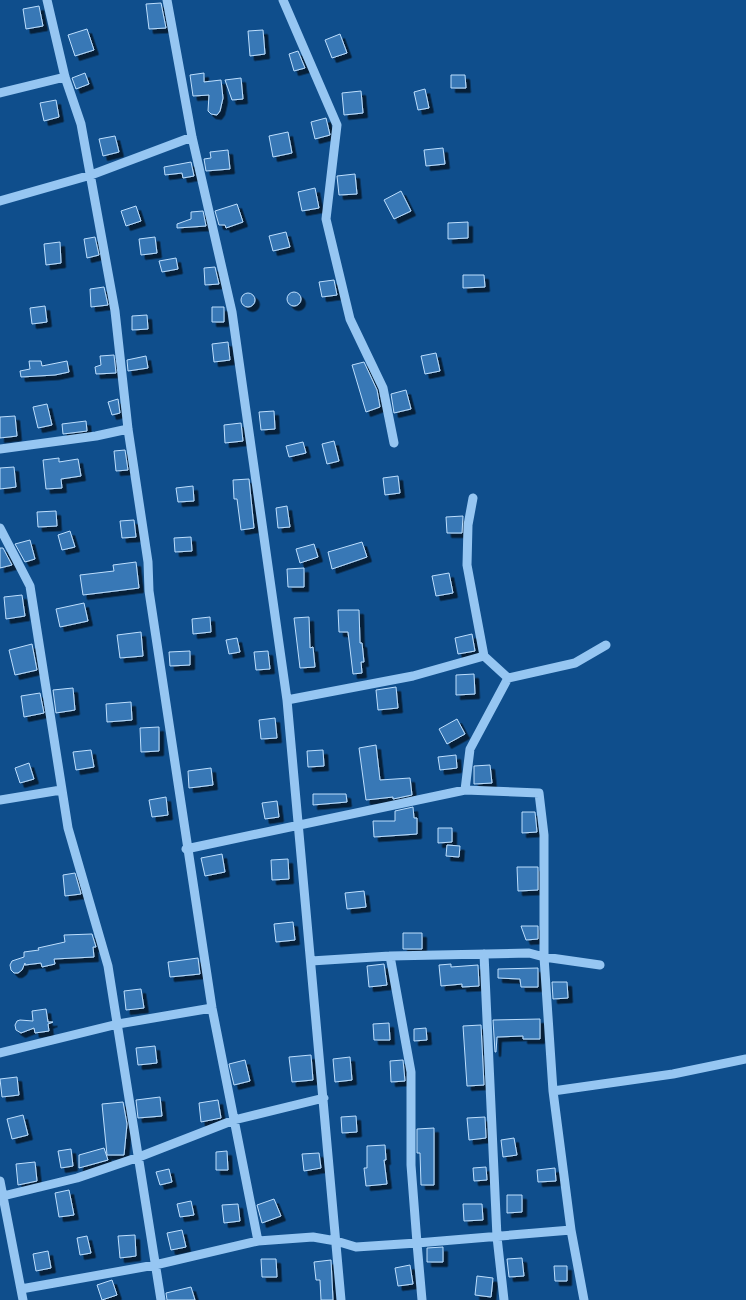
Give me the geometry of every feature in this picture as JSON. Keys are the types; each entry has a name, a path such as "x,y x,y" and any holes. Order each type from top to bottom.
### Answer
{"street":[{"path":"47,0 65,77 81,124 115,311 128,429 148,562 148,592 186,849 212,1008 258,1241"},
{"path":"167,0 192,136 232,312 287,700 341,1300"},
{"path":"283,0 337,125 326,219 350,319 382,388 394,443"},
{"path":"0,94 65,77"},
{"path":"0,202 91,175 192,136"},
{"path":"0,449 96,436 128,429"},
{"path":"473,498 468,525 466,566 484,656 508,678"},
{"path":"0,528 30,586 68,828 108,966 161,1300"},
{"path":"465,790 470,749 508,678 575,662 606,645"},
{"path":"287,700 413,676 484,656"},
{"path":"0,800 61,790"},
{"path":"186,849 465,790 539,793 544,835 544,957 554,1090 571,1230 584,1300"},
{"path":"484,954 497,1237 504,1300"},
{"path":"311,961 390,956 529,954 600,965"},
{"path":"390,956 411,1072 411,1165 422,1300"},
{"path":"0,1053 118,1024 212,1008"},
{"path":"554,1090 673,1074 746,1059"},
{"path":"3,1196 77,1178 139,1157 234,1120 324,1098"},
{"path":"0,1181 23,1300"},
{"path":"20,1289 155,1265 258,1241 313,1238 336,1241 356,1247 571,1230"}],"building":[{"path":"161,3 166,28 149,29 146,4"},
{"path":"39,6 43,26 26,29 23,9"},
{"path":"87,29 94,50 75,56 68,35"},
{"path":"263,30 265,54 250,56 248,31"},
{"path":"340,34 347,53 332,58 325,40"},
{"path":"298,51 305,68 294,71 289,54"},
{"path":"85,73 89,84 76,89 72,78"},
{"path":"204,73 204,82 221,80 223,98 217,115 211,114 208,111 209,95 193,96 190,75"},
{"path":"451,75 465,75 466,88 451,88"},
{"path":"241,78 243,99 232,100 225,80"},
{"path":"425,89 429,108 418,110 414,92"},
{"path":"361,91 363,113 344,115 342,93"},
{"path":"56,100 59,117 44,121 40,103"},
{"path":"326,118 330,135 315,139 311,122"},
{"path":"288,132 292,153 273,157 269,136"},
{"path":"115,136 119,152 103,156 99,139"},
{"path":"443,148 445,164 426,166 424,150"},
{"path":"228,150 230,169 206,171 204,159 211,158 210,152"},
{"path":"191,162 194,176 183,178 182,173 165,175 164,167"},
{"path":"355,174 357,194 339,195 337,176"},
{"path":"315,188 319,208 302,211 298,192"},
{"path":"401,191 411,211 394,219 384,200"},
{"path":"237,204 243,222 226,228 225,225 219,225 215,211"},
{"path":"136,206 141,221 126,226 121,211"},
{"path":"203,211 206,226 177,228 177,224 191,219 191,212"},
{"path":"468,222 468,238 448,239 448,223"},
{"path":"286,232 290,247 273,251 269,236"},
{"path":"95,237 99,255 87,258 84,239"},
{"path":"155,237 157,253 141,255 139,239"},
{"path":"60,242 61,263 46,265 44,244"},
{"path":"176,258 178,269 162,272 159,261"},
{"path":"215,267 219,284 205,285 204,268"},
{"path":"463,275 484,275 485,287 463,288"},
{"path":"334,280 337,295 322,297 319,282"},
{"path":"104,287 108,305 91,307 90,289"},
{"path":"294,292 299,294 301,299 299,304 294,306 289,304 287,299 289,294"},
{"path":"248,293 253,295 255,300 253,305 248,307 243,305 241,300 243,295"},
{"path":"45,306 47,322 32,324 30,308"},
{"path":"212,307 224,307 224,322 212,322"},
{"path":"147,315 148,329 132,330 132,316"},
{"path":"228,342 230,360 214,362 212,344"},
{"path":"436,353 440,371 425,374 421,356"},
{"path":"114,355 116,373 96,374 95,367 101,365 100,356"},
{"path":"146,356 148,368 128,371 127,360"},
{"path":"29,361 41,361 42,366 67,361 69,372 55,375 21,377 20,371 30,369"},
{"path":"364,362 377,390 380,407 366,412 352,365"},
{"path":"406,390 411,409 394,413 391,394"},
{"path":"118,399 120,413 112,415 108,402"},
{"path":"47,404 52,425 38,428 33,407"},
{"path":"274,411 275,429 261,430 259,412"},
{"path":"15,416 17,436 0,438 0,417"},
{"path":"86,421 87,431 63,434 62,424"},
{"path":"241,423 243,441 225,443 224,425"},
{"path":"334,441 339,461 327,464 322,444"},
{"path":"303,442 306,453 289,457 286,446"},
{"path":"125,450 128,470 116,471 114,451"},
{"path":"59,458 59,462 78,459 81,476 61,479 62,488 46,489 43,460"},
{"path":"14,467 16,487 0,489 0,468"},
{"path":"398,476 400,493 385,495 383,478"},
{"path":"249,479 254,528 241,530 237,499 234,499 233,480"},
{"path":"193,486 194,501 178,502 176,488"},
{"path":"287,506 290,527 278,528 276,508"},
{"path":"56,511 57,526 38,527 37,512"},
{"path":"463,516 462,533 447,533 446,517"},
{"path":"134,520 136,537 122,538 120,521"},
{"path":"70,531 75,547 62,550 58,535"},
{"path":"191,537 192,551 175,552 174,538"},
{"path":"30,540 35,559 25,562 15,544"},
{"path":"362,542 367,557 332,569 328,552"},
{"path":"314,544 318,557 300,563 296,549"},
{"path":"0,548 3,548 12,565 0,568"},
{"path":"136,562 139,588 83,595 80,575 114,571 113,565"},
{"path":"304,568 304,587 288,587 287,569"},
{"path":"449,573 453,593 436,596 432,576"},
{"path":"22,595 25,616 6,619 4,597"},
{"path":"84,603 88,621 60,627 56,609"},
{"path":"338,610 359,610 360,643 362,643 364,662 361,662 362,673 353,674 348,632 339,632"},
{"path":"210,617 211,632 193,634 192,619"},
{"path":"309,617 310,648 313,647 315,667 300,668 294,618"},
{"path":"141,632 143,656 120,658 117,635"},
{"path":"472,634 475,651 458,654 455,638"},
{"path":"237,638 240,652 229,654 226,640"},
{"path":"32,644 37,670 15,675 9,650"},
{"path":"190,651 190,665 170,666 169,652"},
{"path":"268,651 270,669 256,670 254,652"},
{"path":"474,674 475,694 456,695 456,675"},
{"path":"396,687 398,708 378,710 376,690"},
{"path":"73,688 75,710 56,713 53,690"},
{"path":"40,693 44,713 24,717 21,696"},
{"path":"131,702 132,720 107,722 106,704"},
{"path":"275,718 277,738 261,739 259,720"},
{"path":"457,719 465,734 447,744 439,729"},
{"path":"159,727 159,751 141,752 140,728"},
{"path":"376,745 380,780 410,778 412,795 393,799 393,797 366,800 359,748"},
{"path":"91,750 94,767 76,770 73,752"},
{"path":"323,750 324,766 308,767 307,751"},
{"path":"456,755 457,768 440,770 438,757"},
{"path":"29,763 34,779 20,783 15,768"},
{"path":"490,765 492,783 474,784 474,766"},
{"path":"211,768 213,785 189,788 188,771"},
{"path":"313,794 346,794 347,802 313,805"},
{"path":"166,797 168,815 152,817 149,800"},
{"path":"277,801 279,817 265,819 262,803"},
{"path":"413,807 414,818 417,818 417,834 374,837 373,821 395,821 395,811"},
{"path":"522,812 535,812 537,832 522,833"},
{"path":"438,828 452,828 452,842 438,843"},
{"path":"447,845 460,846 459,857 446,856"},
{"path":"222,854 225,872 205,876 201,858"},
{"path":"288,859 289,879 272,880 271,860"},
{"path":"517,867 538,867 538,890 518,891"},
{"path":"75,873 81,894 65,896 63,875"},
{"path":"364,891 366,907 347,909 345,893"},
{"path":"293,922 295,940 276,942 274,924"},
{"path":"521,926 538,926 538,939 526,940"},
{"path":"403,933 422,933 422,949 403,949"},
{"path":"92,934 96,947 93,947 94,957 54,959 55,964 42,967 41,963 25,965 25,963 22,970 18,973 14,973 11,970 10,965 12,961 24,957 24,952 39,950 38,948 65,942 64,935"},
{"path":"198,958 200,974 170,977 168,962"},
{"path":"384,964 387,985 369,987 367,966"},
{"path":"451,964 451,967 478,965 479,986 462,987 462,984 441,986 439,965"},
{"path":"538,968 538,987 521,987 520,979 498,978 498,969"},
{"path":"552,982 567,982 568,998 553,999"},
{"path":"141,989 144,1008 126,1010 124,991"},
{"path":"46,1009 48,1022 53,1022 48,1024 49,1031 35,1033 34,1028 21,1033 16,1030 15,1025 17,1021 33,1021 32,1011"},
{"path":"540,1019 540,1039 523,1039 523,1036 497,1037 495,1052 493,1020"},
{"path":"389,1023 390,1040 374,1040 373,1024"},
{"path":"481,1025 484,1085 467,1086 463,1026"},
{"path":"426,1028 427,1040 414,1041 414,1029"},
{"path":"155,1046 157,1063 138,1065 136,1048"},
{"path":"311,1055 313,1080 292,1082 289,1057"},
{"path":"350,1057 352,1080 335,1082 333,1059"},
{"path":"245,1060 250,1081 234,1085 229,1064"},
{"path":"403,1060 405,1081 391,1082 390,1061"},
{"path":"17,1077 19,1095 2,1097 0,1079"},
{"path":"160,1097 162,1116 138,1118 136,1100"},
{"path":"218,1100 221,1118 201,1122 199,1103"},
{"path":"123,1102 127,1124 124,1155 107,1155 102,1104"},
{"path":"23,1115 28,1135 12,1139 7,1119"},
{"path":"356,1116 357,1132 342,1133 341,1117"},
{"path":"485,1117 486,1138 469,1140 467,1118"},
{"path":"434,1128 434,1185 421,1185 420,1153 417,1153 417,1129"},
{"path":"514,1138 517,1155 503,1157 501,1140"},
{"path":"385,1145 386,1160 384,1160 387,1184 366,1186 364,1168 367,1168 367,1146"},
{"path":"104,1148 108,1160 79,1168 79,1155"},
{"path":"71,1149 73,1166 61,1168 58,1151"},
{"path":"227,1151 228,1170 216,1170 216,1152"},
{"path":"319,1153 321,1168 304,1171 302,1154"},
{"path":"35,1162 37,1181 18,1185 16,1164"},
{"path":"486,1167 487,1180 474,1181 473,1168"},
{"path":"555,1168 556,1181 538,1182 537,1170"},
{"path":"169,1169 172,1182 160,1185 156,1172"},
{"path":"69,1190 74,1215 59,1217 55,1193"},
{"path":"507,1195 522,1195 522,1212 507,1213"},
{"path":"274,1199 281,1216 262,1223 257,1205"},
{"path":"191,1201 194,1215 180,1217 177,1204"},
{"path":"238,1204 240,1221 224,1223 222,1205"},
{"path":"463,1204 482,1204 483,1220 464,1221"},
{"path":"182,1230 186,1247 171,1250 167,1233"},
{"path":"135,1235 136,1256 120,1258 118,1236"},
{"path":"87,1236 91,1253 80,1255 77,1238"},
{"path":"443,1247 443,1262 427,1262 427,1248"},
{"path":"48,1251 51,1268 36,1271 33,1254"},
{"path":"522,1258 524,1276 509,1277 507,1259"},
{"path":"261,1259 276,1259 277,1277 262,1277"},
{"path":"331,1260 333,1300 321,1300 320,1280 316,1280 314,1262"},
{"path":"410,1265 413,1284 398,1286 395,1268"},
{"path":"554,1266 567,1266 567,1281 555,1281"},
{"path":"477,1276 493,1278 491,1297 475,1295"},
{"path":"112,1280 117,1295 102,1300 97,1285"},
{"path":"191,1287 195,1300 167,1300 166,1293"}]}
